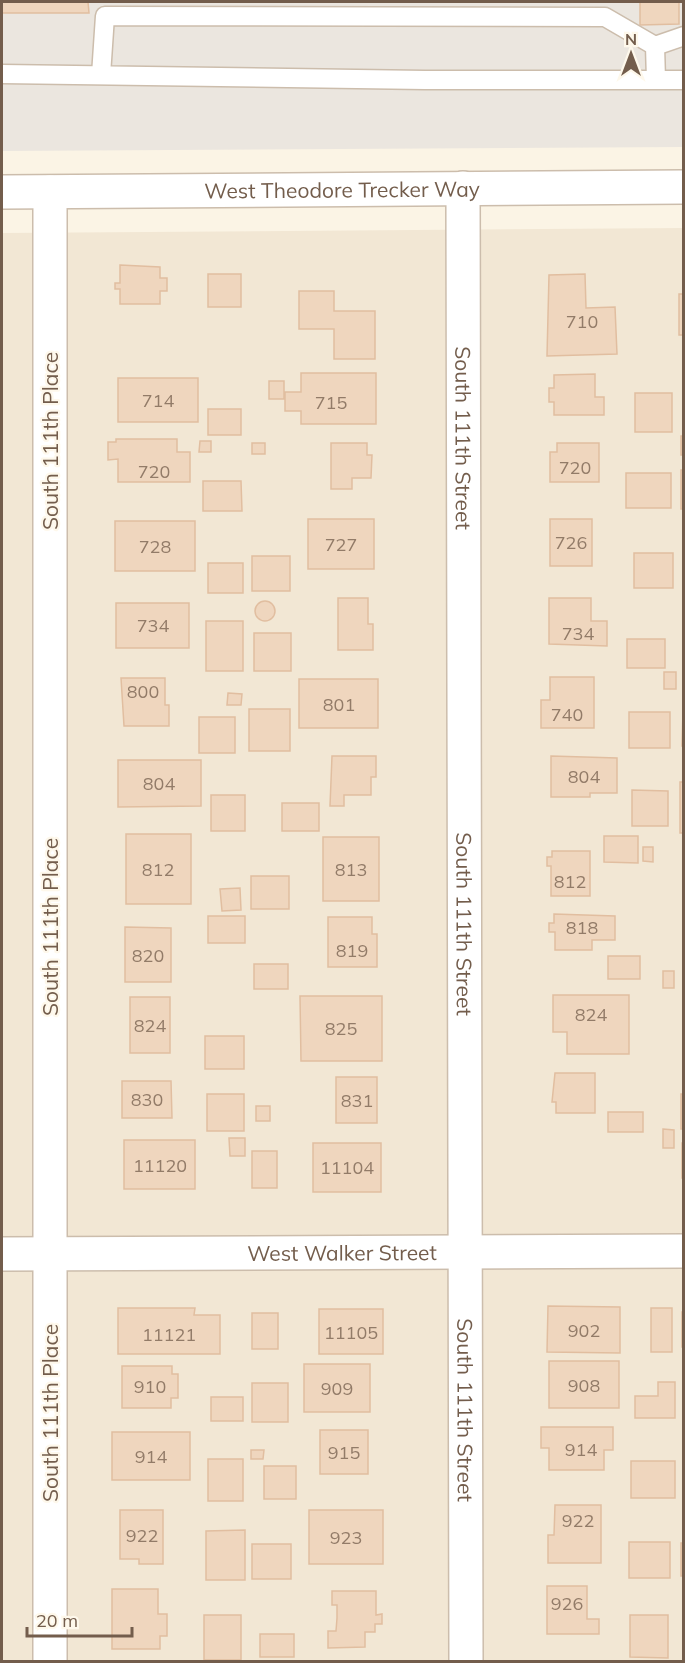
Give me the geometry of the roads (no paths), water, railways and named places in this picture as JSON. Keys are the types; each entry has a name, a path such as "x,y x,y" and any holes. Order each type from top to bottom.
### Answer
{"street":[{"name":"West Theodore Trecker Way","path":"2,192 684,186"},
{"name":"South 111th Street","path":"463,188 466,1662"},
{"name":"South 111th Place","path":"50,192 50,1662"},
{"name":"West Walker Street","path":"2,1254 465,1254 684,1251"}],"lane":[{"path":"101,75 105,16 605,17 655,46 684,36"},
{"path":"655,46 656,80"},
{"path":"2,74 684,80"}]}
